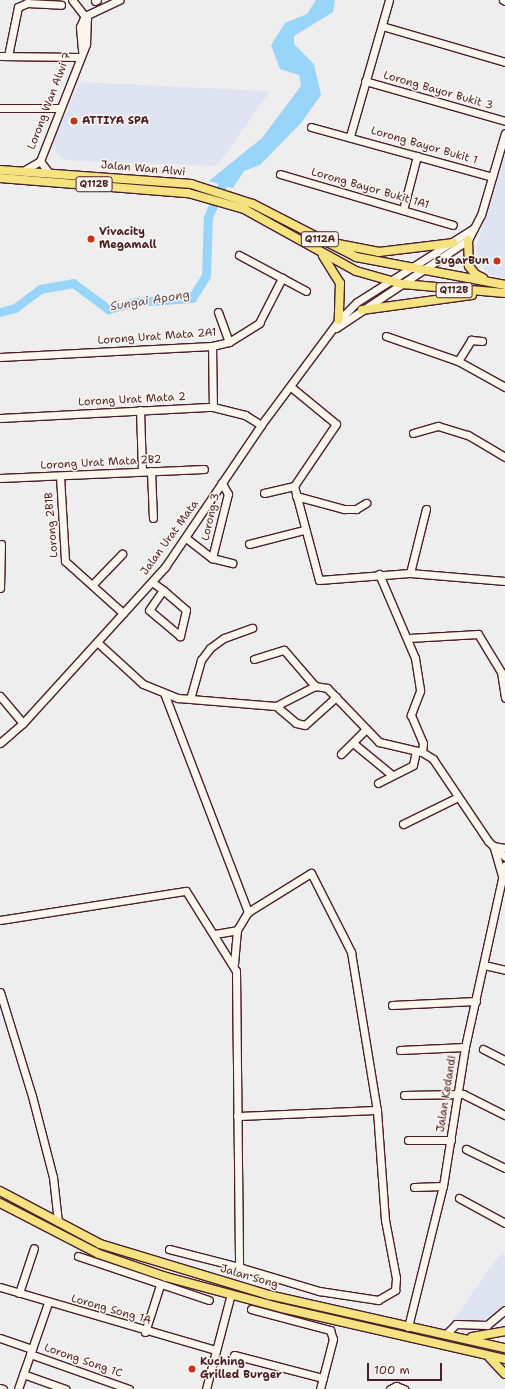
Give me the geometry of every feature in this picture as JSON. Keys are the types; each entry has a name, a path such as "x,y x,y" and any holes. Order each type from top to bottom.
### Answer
{"main road":[{"name":"Jalan Wan Alwi","path":"0,170 191,184 233,196 356,257 412,270 503,285"},
{"name":"Jalan Wan Alwi","path":"0,178 188,193 225,202 356,271 402,284 480,293 505,293"},
{"path":"468,240 472,271 503,285"},
{"path":"325,241 379,252 454,243"},
{"path":"317,250 330,264 340,283 337,324"},
{"path":"362,310 480,293"},
{"name":"Jalan Song","path":"0,1191 100,1244 269,1295 505,1348"},
{"name":"Jalan Song","path":"0,1203 99,1254 231,1294 505,1359"},
{"path":"161,1262 174,1271 229,1288 231,1294"},
{"path":"408,1327 409,1332 447,1345"},
{"path":"459,1337 488,1336 505,1331"},
{"path":"478,1352 496,1362 505,1374"}],"street":[{"path":"72,0 85,16 120,0"},
{"path":"350,136 389,0"},
{"path":"8,56 18,7 27,3 61,5"},
{"name":"Lorong Wan Alwi 7","path":"40,160 80,53 86,44 85,16"},
{"path":"382,26 505,62"},
{"path":"0,56 80,53"},
{"name":"Lorong Bayor Bukit 3","path":"365,81 505,121"},
{"path":"0,108 59,108"},
{"name":"Lorong Bayor Bukit 1","path":"311,127 350,136 492,177"},
{"path":"337,324 402,284 425,272 468,240 474,228 502,151 505,133"},
{"path":"403,210 416,156"},
{"path":"23,171 40,160 50,173"},
{"name":"Lorong Bayor Bukit 1A1","path":"280,174 453,225"},
{"path":"337,324 357,302 390,281 412,270 454,243 474,228"},
{"path":"239,255 306,291"},
{"name":"Lorong Urat Mata 2A1","path":"0,357 212,346 229,342 259,323 282,278"},
{"path":"218,312 229,342"},
{"name":"Jalan Urat Mata","path":"0,743 23,723 152,582 186,538 261,425 337,324"},
{"path":"386,336 458,361 504,384"},
{"path":"458,361 471,340 482,341"},
{"path":"212,346 214,407"},
{"path":"264,493 294,486 336,424 291,387"},
{"name":"Lorong Urat Mata 2","path":"0,418 214,407 248,416 261,425"},
{"path":"140,410 142,471"},
{"path":"248,416 268,416"},
{"path":"413,433 438,426 468,435 505,457"},
{"name":"Lorong Urat Mata 2B2","path":"0,478 142,471 204,470"},
{"path":"151,471 153,518"},
{"name":"Lorong 2B1B","path":"60,476 64,559 123,612"},
{"name":"Lorong 3","path":"212,558 228,494 222,483"},
{"path":"294,486 304,530 319,580 379,574 410,573 505,581"},
{"path":"296,496 344,509 356,509 366,503"},
{"path":"410,573 426,509"},
{"path":"250,544 304,530"},
{"name":"Lorong 3","path":"186,538 212,558 232,563"},
{"path":"0,588 1,544"},
{"path":"93,584 122,554"},
{"path":"378,783 413,765 423,743 411,715 419,698 420,684 409,638 379,574"},
{"path":"152,582 163,590 187,612 180,636 149,610 163,590"},
{"path":"190,700 201,660 210,648 224,638 252,628"},
{"path":"409,638 478,634 501,672 505,698"},
{"path":"97,642 143,684 164,693 190,700 276,706 315,686 323,686 336,697 365,730 384,745 419,752 433,759 492,846 505,857"},
{"path":"254,659 284,650 315,686"},
{"path":"164,693 248,912"},
{"path":"0,696 23,723"},
{"path":"276,706 296,723 305,725 336,697"},
{"path":"342,754 365,730"},
{"path":"353,743 392,775"},
{"path":"403,824 458,797"},
{"path":"492,846 505,848"},
{"path":"492,846 502,876"},
{"name":"Jalan Kedandi","path":"408,1327 444,1186 465,1047 505,865"},
{"path":"169,1249 239,1267 319,1291 378,1300 394,1290 396,1278 385,1220 377,1110 351,952 311,874 248,912 237,930 234,964 239,1267"},
{"path":"0,920 186,891 234,964"},
{"path":"215,934 237,930"},
{"path":"484,965 505,970"},
{"path":"0,992 32,1096 53,1177 58,1222"},
{"path":"392,1004 476,1001"},
{"path":"400,1050 465,1047"},
{"path":"483,1049 505,1060"},
{"path":"404,1095 459,1093 505,1115"},
{"path":"237,1116 377,1110"},
{"path":"408,1140 451,1140"},
{"path":"466,1149 505,1168"},
{"path":"414,1187 444,1186"},
{"path":"459,1198 505,1223"},
{"path":"19,1293 34,1248"},
{"path":"78,1256 160,1285 209,1300"},
{"path":"145,1332 160,1285"},
{"name":"Lorong Song 1A","path":"0,1286 48,1303 145,1332 216,1350"},
{"path":"206,1389 231,1294"},
{"path":"18,1389 48,1303"},
{"path":"251,1309 327,1328 333,1339 320,1389"},
{"path":"446,1334 456,1324 487,1325 505,1310"},
{"name":"Lorong Song 1C","path":"0,1338 129,1389"},
{"path":"234,1355 323,1378"},
{"path":"23,1374 65,1389"},
{"path":"390,1389 396,1386 404,1389"}],"shaded area":[{"path":"80,82 270,91 217,166 76,161 63,159 55,152 53,142"},
{"path":"503,156 505,156 505,279 490,274 480,265 476,249"},
{"path":"502,1252 505,1256 505,1319 490,1329 470,1331 448,1327"}],"water":[{"path":"316,0 335,0 333,12 294,36 294,44 314,64 321,95 301,123 260,165 244,171 233,188 209,181 262,138 301,86 299,75 280,69 271,45 285,23 307,14"}],"waterway":[{"name":"Sungai Apong","path":"0,312 15,308 40,289 73,283 108,309 136,302 192,298 206,276 208,217 227,174"}],"place":[{"name":"ATTIYA SPA","path":"74,121"},
{"name":"Vivacity Megamall","path":"91,239"},
{"name":"SugarBun","path":"497,261"},
{"name":"Kuching Grilled Burger","path":"192,1369"}]}
